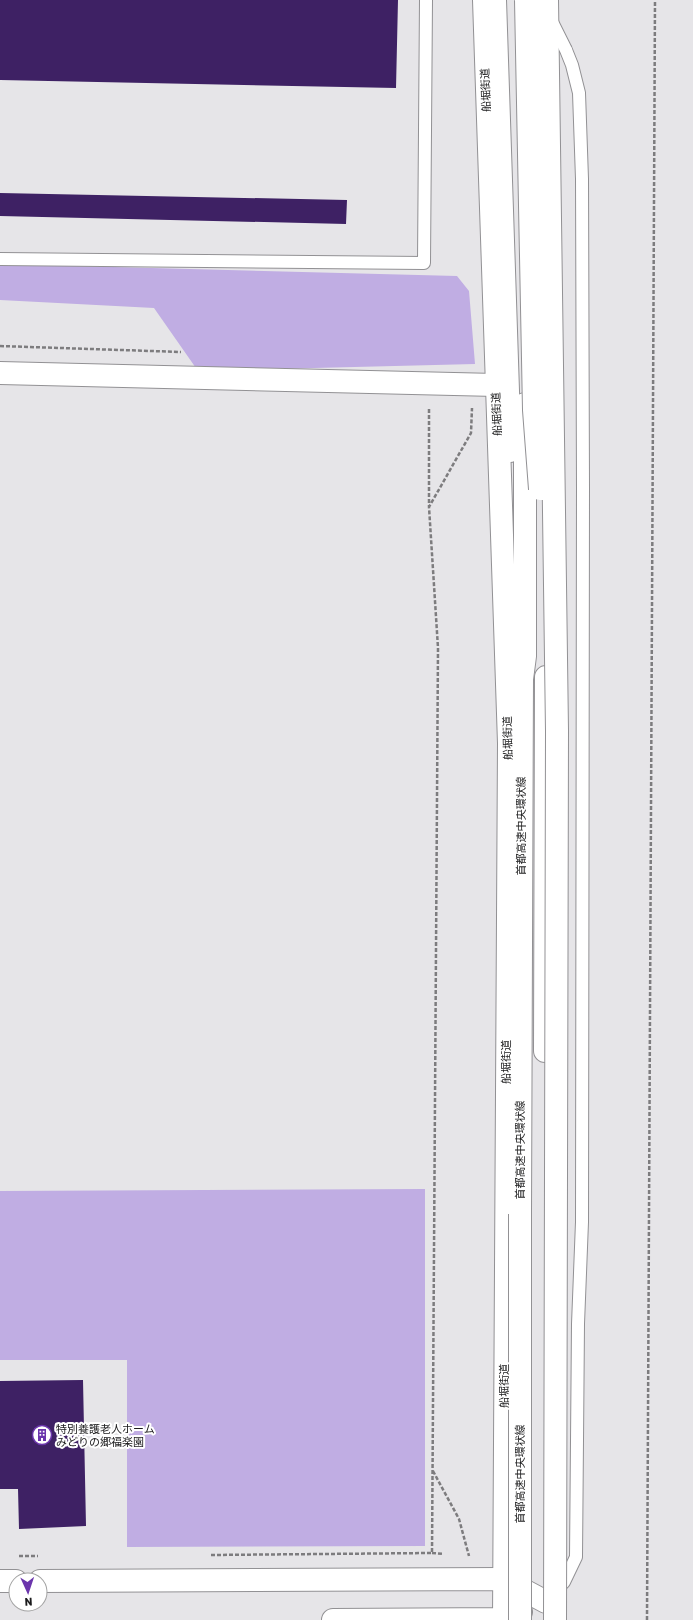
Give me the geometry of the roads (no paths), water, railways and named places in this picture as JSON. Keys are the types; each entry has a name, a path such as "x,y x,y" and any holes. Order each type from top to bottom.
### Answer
{"main road":[{"name":"船堀街道","path":"484,0 509,742 503,1579 509,1620"},
{"path":"495,0 517,658 522,679"},
{"path":"522,679 525,656 526,0"},
{"path":"526,0 534,410 557,731"},
{"path":"549,1614 557,731 550,3"},
{"path":"549,1614 545,748 550,3"},
{"path":"0,373 496,384"},
{"name":"首都高速中央環状線","path":"509,1620 520,1198 522,679"},
{"path":"48,1581 503,1579 549,1614"},
{"path":"333,1620 509,1620 549,1614"}],"lane":[{"path":"0,259 424,263 426,0"},
{"path":"549,1614 576,1557 578,1324 582,1222 583,992 582,178 578,93 572,65 550,3"}],"place":[{"name":"特別養護老人ホーム みどりの郷福楽園","path":"42,1435"}]}
